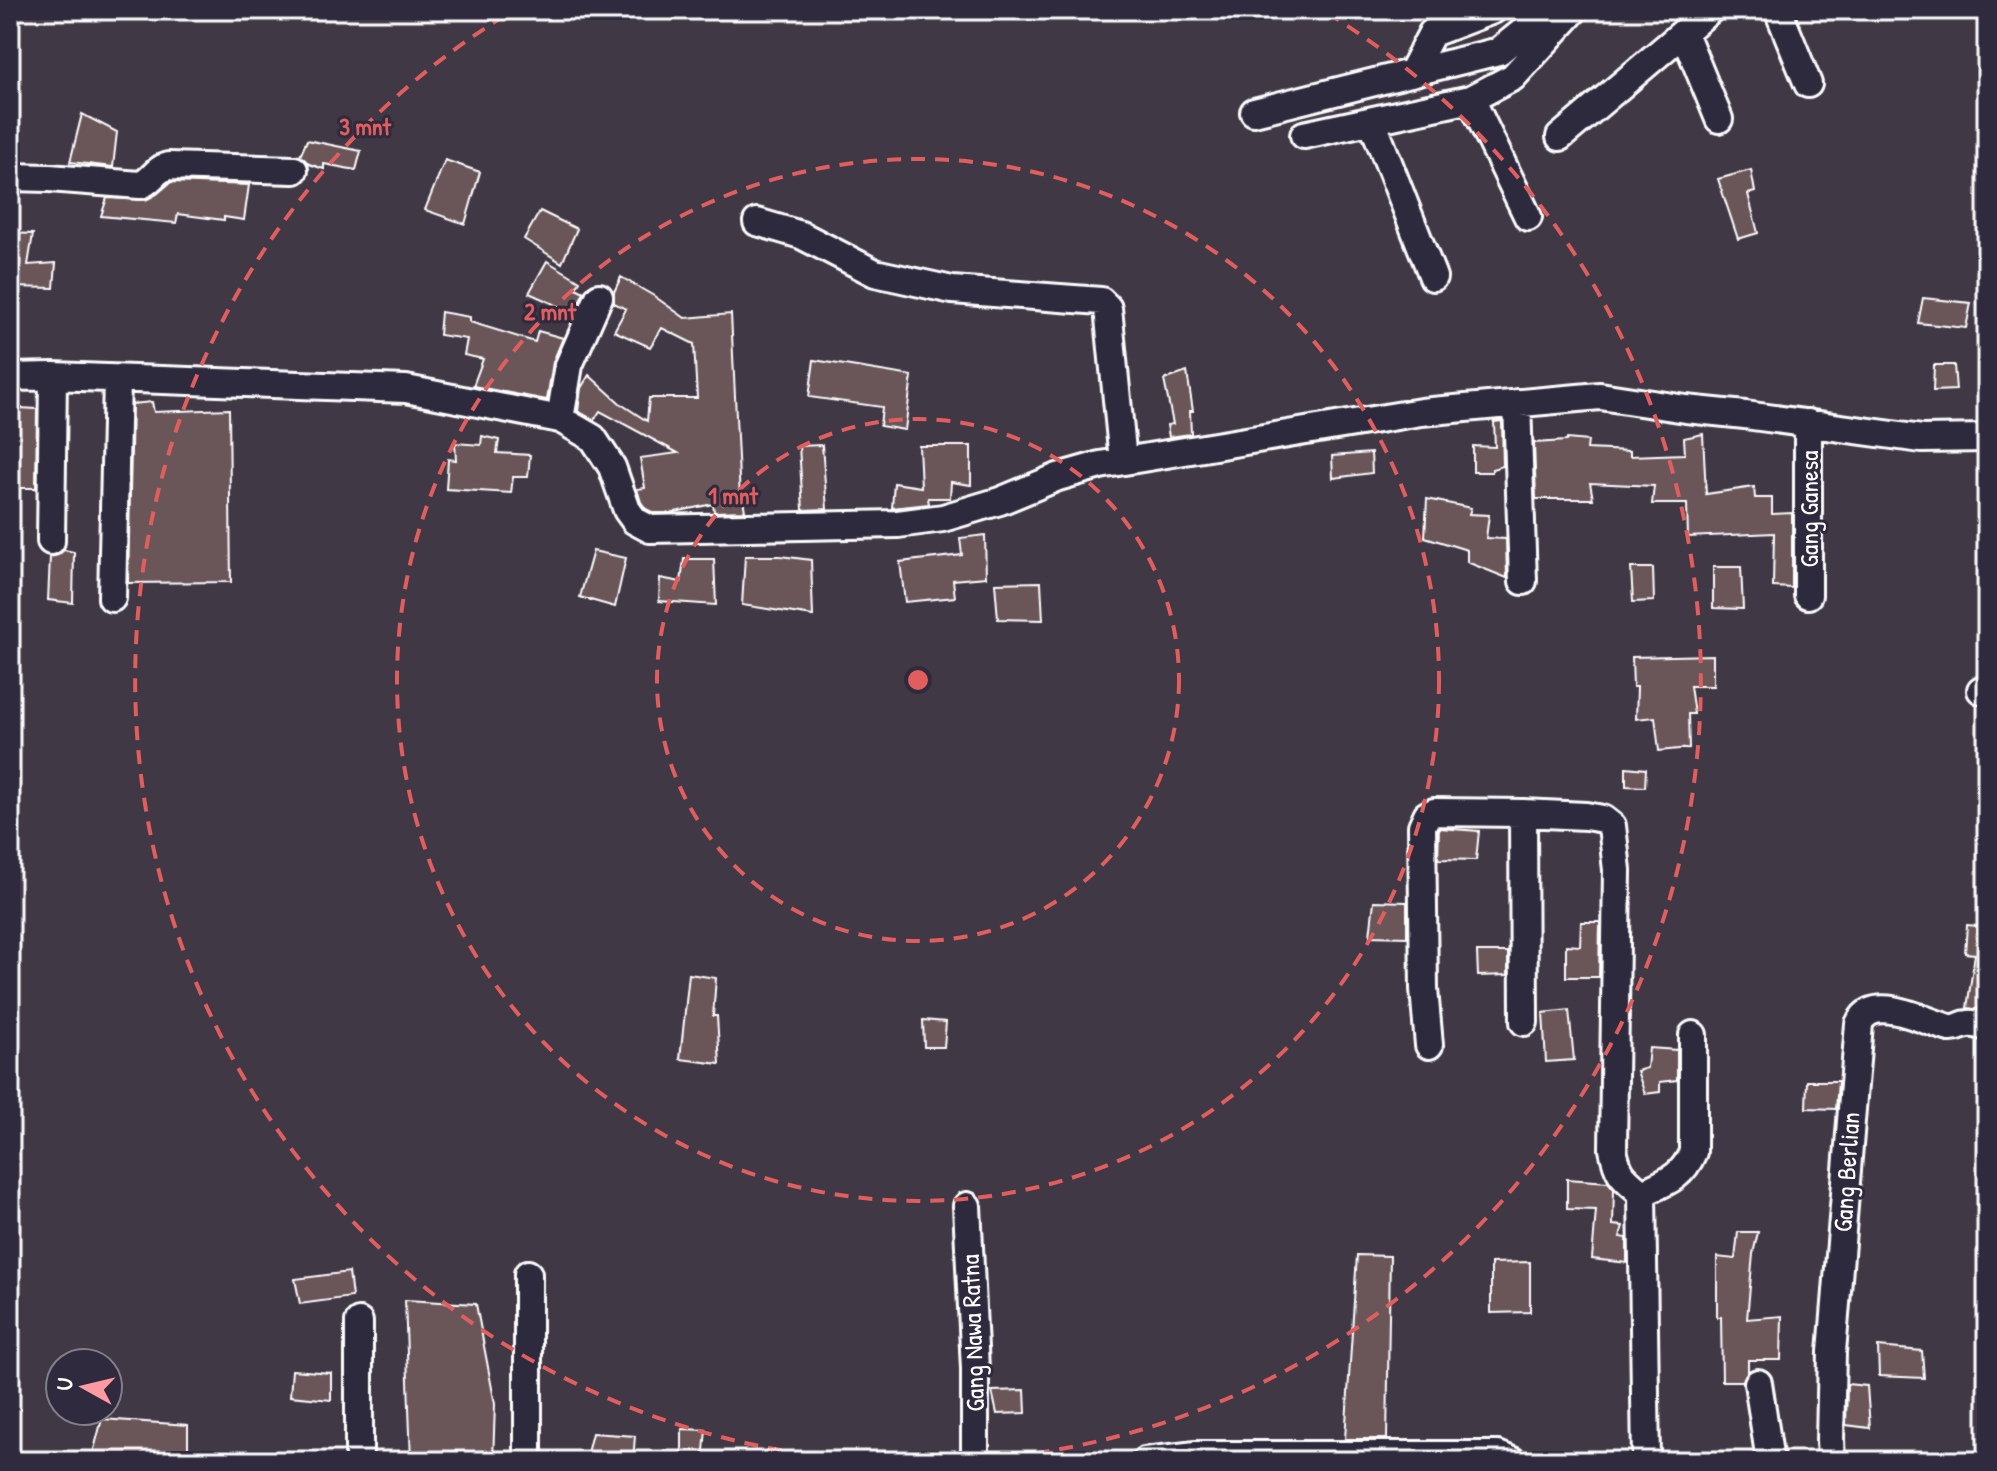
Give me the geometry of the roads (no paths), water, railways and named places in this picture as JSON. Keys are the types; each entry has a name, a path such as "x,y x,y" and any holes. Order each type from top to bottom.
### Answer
{"street":[{"path":"1411,73 1432,33 1493,10"},
{"path":"1560,137 1710,10"},
{"path":"1778,10 1808,84"},
{"path":"1254,112 1499,51 1560,13"},
{"path":"1304,135 1471,99 1513,77 1560,13"},
{"path":"1684,33 1719,119"},
{"path":"1471,99 1528,217"},
{"path":"1372,121 1433,277"},
{"path":"10,177 140,185 147,183 162,167 169,166 294,170"},
{"path":"757,222 801,235 875,273 952,290 1101,301 1108,308 1123,461"},
{"path":"560,419 569,365 599,297"},
{"path":"51,541 53,376"},
{"path":"10,377 406,389 560,419 593,438 612,467 627,510 635,521 650,529 898,524 943,518 1100,465 1421,412 1600,396 1922,439 1987,438"},
{"path":"112,598 117,379"},
{"path":"1517,403 1523,581"},
{"name":"Gang Ganesa","path":"1808,423 1808,595"},
{"path":"1429,1045 1424,989 1422,826 1427,815 1434,812 1586,816 1603,819 1612,826 1617,870 1613,1149 1616,1167 1621,1175 1642,1193 1646,1461"},
{"path":"1523,813 1524,1022"},
{"name":"Gang Berlian","path":"1831,1461 1832,1352 1861,1017 1880,1008 1954,1029 1970,1023 1987,1027"},
{"path":"1642,1193 1674,1178 1684,1169 1693,1152 1693,1035"},
{"name":"Gang Nawa Ratna","path":"967,1206 975,1369 975,1461"},
{"path":"528,1274 528,1461"},
{"path":"359,1322 359,1461"},
{"path":"1758,1383 1770,1461"},
{"path":"1145,1461 1196,1455 1498,1455 1513,1461"}]}
